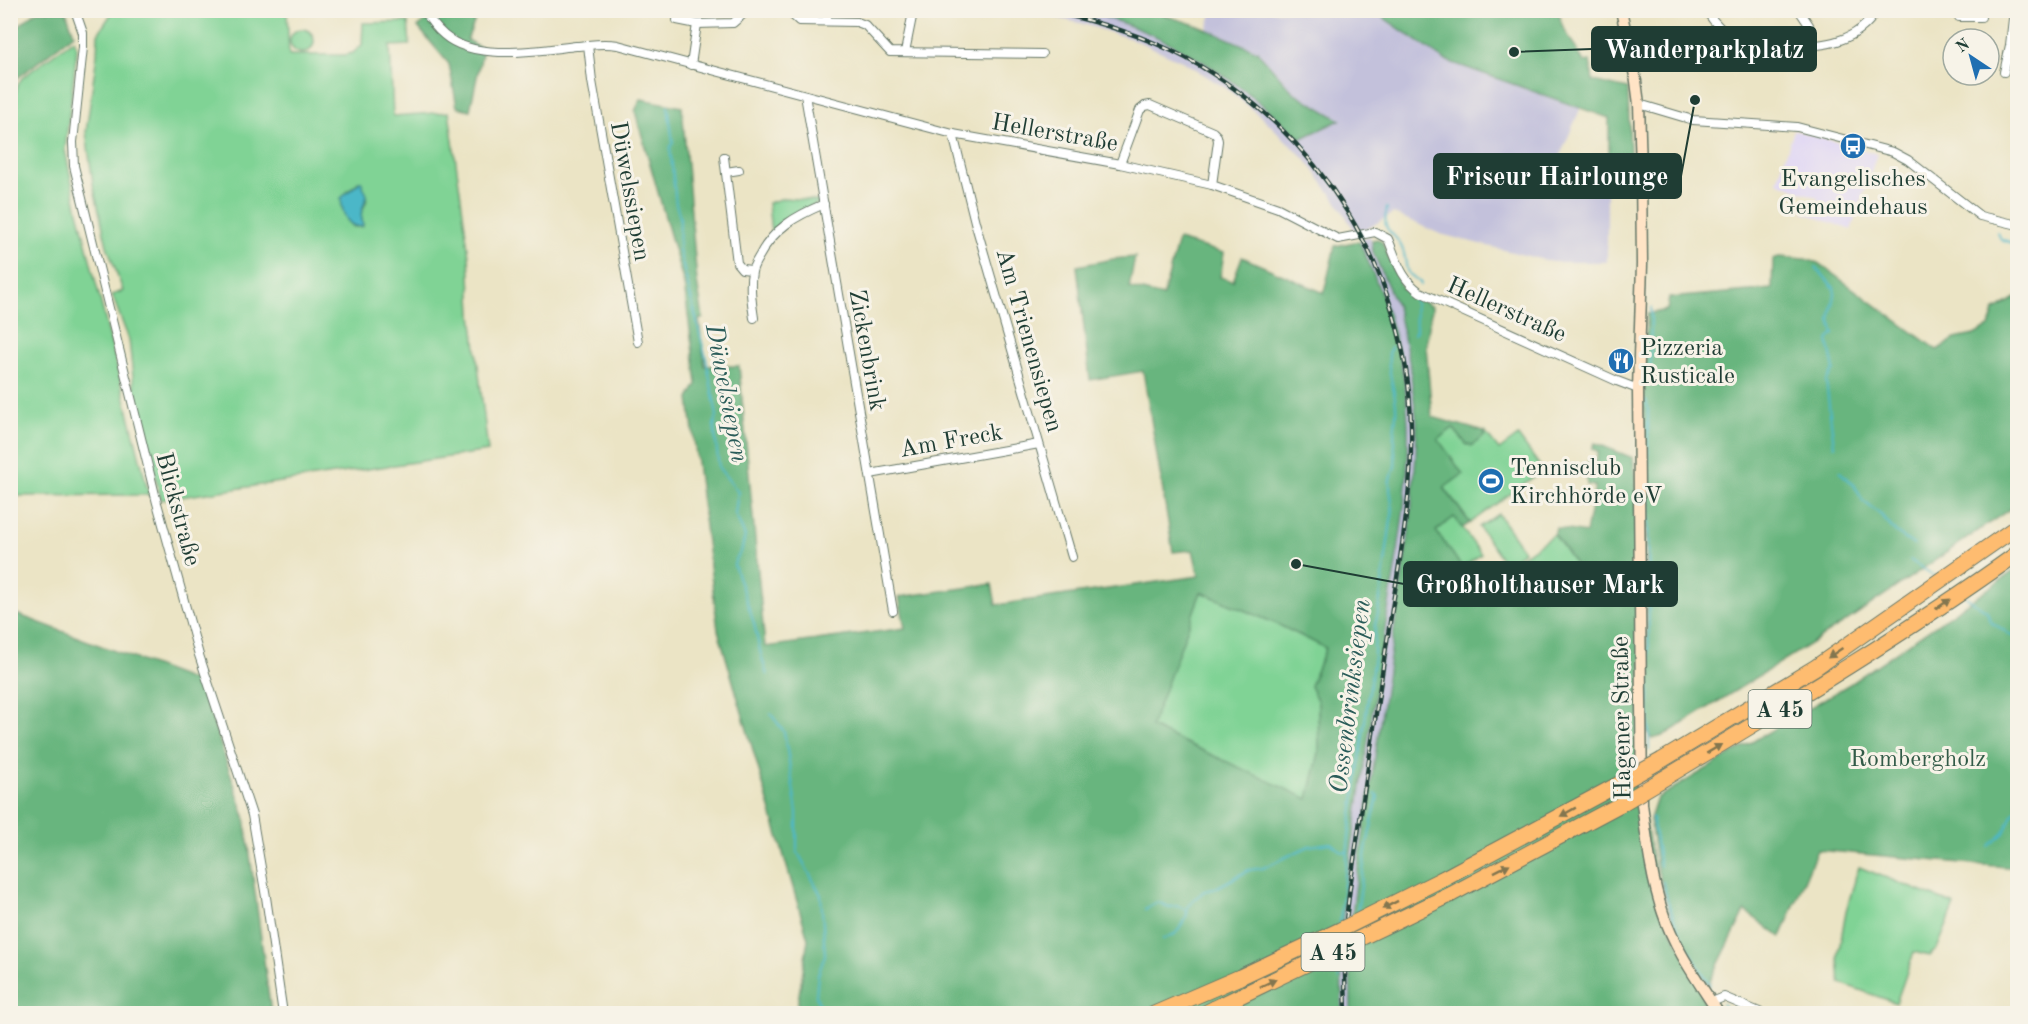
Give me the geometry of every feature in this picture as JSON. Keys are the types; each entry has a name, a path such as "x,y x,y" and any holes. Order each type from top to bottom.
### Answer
{"highway":[{"name":"A 45","path":"1154,1014 1330,935 1442,879 1662,760 1816,666 2018,526"},
{"name":"A 45","path":"1209,1011 1450,895 1620,804 1782,708 1894,637 2013,556"}],"main road":[{"name":"Hagener Straße","path":"1621,10 1639,104 1642,217 1638,389 1642,804 1647,845 1663,914 1678,949 1719,1014"}],"street":[{"name":"Blickstraße","path":"75,10 83,33 83,47 73,142 74,166 157,503 198,655 252,815 283,1014"},
{"name":"Hellerstraße","path":"423,10 444,35 458,43 482,51 518,51 607,43 954,134 1120,164 1212,185 1278,208 1338,239 1370,232 1380,234 1388,239 1402,274 1409,284 1420,292 1638,389"},
{"path":"679,10 677,20 697,24 734,23 748,10"},
{"path":"787,10 799,21 857,22 865,26 890,52 1042,54"},
{"path":"827,10 827,21"},
{"path":"1706,10 1713,21 1741,42 1765,47 1832,44 1861,30 1877,10"},
{"path":"1799,10 1809,26 1814,46"},
{"path":"2004,72 2014,10"},
{"path":"1959,17 1971,14 1981,16"},
{"path":"905,52 912,16"},
{"path":"691,65 697,24"},
{"name":"Düwelssiepen","path":"588,45 594,92 638,342"},
{"name":"Zickenbrink","path":"805,95 893,611"},
{"path":"1639,104 1693,120 1797,127 1893,152 1908,160 1980,216 2018,225"},
{"path":"1120,164 1140,110 1150,105 1213,132 1217,136 1212,185"},
{"name":"Am Trienensiepen","path":"954,134 975,222 1072,557"},
{"path":"724,157 737,263 741,269 752,270"},
{"path":"726,172 739,170"},
{"path":"754,318 751,293 752,270 766,243 780,228 801,213 824,204"},
{"name":"Am Freck","path":"870,474 1039,444"},
{"path":"1712,1002 1724,997 1764,1014"}],"shaded area":[{"path":"1021,11 1082,11 1111,17 1186,50 1233,80 1270,109 1300,138 1340,120 1293,92 1257,51 1207,29 1211,11 1374,11 1445,60 1581,107 1560,156 1607,175 1607,262 1552,262 1440,234 1393,213 1356,233 1335,199 1305,159 1266,121 1227,89 1184,62 1135,40 1080,23"},
{"path":"1794,130 1877,154 1851,230 1802,212 1817,202 1818,198 1777,182"},
{"path":"1370,236 1373,252 1397,307 1409,360 1417,422 1416,457 1410,526 1356,882 1350,934 1351,1013 1342,1014 1341,938 1346,886 1401,526 1408,457 1408,422 1401,363 1379,286 1359,241"}],"green space":[{"path":"37,11 66,11 74,34 11,83 11,32"},
{"path":"113,11 287,11 289,55 344,55 353,53 362,45 363,23 408,22 410,45 390,46 393,116 449,112 469,256 472,314 488,451 161,500 134,386 129,340 112,295 123,291 107,246 93,184 86,132 98,34","holes":["358,182 367,200 361,214 363,226 353,227 342,208 342,200 346,192"]},
{"path":"432,11 459,11 475,20 467,40 483,49 470,110 457,107 449,64 418,27 433,15"},
{"path":"1082,11 1151,11 1199,26 1257,51 1293,92 1340,120 1300,139 1251,96 1200,60 1144,31"},
{"path":"1374,11 1558,11 1562,25 1584,62 1590,61 1593,81 1628,89 1630,154 1619,161 1609,162 1609,118 1445,60"},
{"path":"302,29 307,30 313,36 313,46 307,52 302,53 297,52 291,46 290,41 291,36 297,30"},
{"path":"74,39 77,48 65,150 77,207 149,495 15,496 13,362 10,362 11,115 18,84 22,78"},
{"path":"641,99 682,107 697,282 703,318 699,320 705,366 739,366 765,647 905,628 899,597 992,584 996,605 1199,576 1193,550 1173,552 1143,371 1090,380 1077,266 1135,257 1129,288 1163,296 1178,240 1224,253 1220,277 1233,281 1242,257 1324,293 1335,246 1359,241 1381,294 1398,349 1405,387 1408,446 1400,534 1346,886 1341,938 1342,1013 796,1013 808,939 718,630 689,399 697,384 684,284 635,111","holes":["1201,592 1277,624 1326,648 1310,686 1318,702 1319,753 1308,799 1151,727"]},
{"path":"784,198 819,201 819,203 790,216 771,232 768,203"},
{"path":"1378,239 1382,242 1402,288 1432,307 1426,346 1432,417 1485,432 1485,436 1471,446 1467,445 1453,428 1438,439 1463,474 1444,488 1470,523 1462,528 1454,517 1436,531 1462,567 1468,564 1475,569 1499,573 1507,582 1535,587 1543,597 1580,571 1554,534 1556,528 1586,533 1595,486 1587,485 1586,472 1588,461 1596,462 1598,451 1592,449 1595,443 1633,458 1641,521 1642,804 1663,914 1700,985 1704,1003 1710,1013 1351,1014 1350,934 1356,882 1410,526 1416,457 1417,422 1409,360 1397,307 1373,252 1372,240"},
{"path":"1779,257 1805,259 1818,263 1937,350 1955,339 1974,335 1989,327 1994,311 2018,296 2017,504 1842,624 1663,736 1652,739 1647,733 1643,407 1647,314 1667,310 1669,298 1772,289 1773,259"},
{"name":"Tennisclub Kirchhörde eV","path":"1453,428 1467,445 1485,435 1483,433 1485,432 1499,450 1518,436 1543,470 1470,523 1444,487 1438,439"},
{"path":"1498,514 1524,551 1505,564 1479,527"},
{"name":"Tennisclub Kirchhörde eV","path":"1454,517 1481,554 1462,568 1436,531"},
{"path":"1554,534 1580,571 1543,597 1517,560"},
{"name":"Rombergholz","path":"2017,569 2017,868 1817,850 1781,937 1745,911 1708,985 1686,952 1672,921 1657,868 1650,819 1657,798 1848,685"},
{"path":"1201,592 1277,624 1326,648 1310,686 1318,702 1319,753 1308,800 1150,727"},
{"path":"11,612 200,683 245,817 271,1013 11,1013"},
{"path":"1859,867 1955,905 1937,949 1929,956 1914,952 1896,1003 1840,983 1838,956 1846,911"}],"water":[{"path":"361,181 367,195 361,214 363,226 358,227 346,219 341,198"}],"waterway":[{"name":"Düwelsiepen","path":"668,106 673,143 670,147 676,204 680,217 679,250 706,358 717,416 714,425 719,468 738,492 735,514 745,536 741,552 734,565 754,623 767,675"},
{"name":"Ossenbrinksiepen","path":"1387,208 1387,228 1399,241 1408,273 1421,285"},
{"path":"1997,232 2001,239 2018,245"},
{"path":"1816,267 1834,288 1835,294 1830,320 1834,334 1828,340 1834,370 1826,381 1834,446"},
{"name":"Ossenbrinksiepen","path":"1414,334 1416,330 1415,297"},
{"path":"1650,384 1651,308"},
{"name":"Ossenbrinksiepen","path":"1340,923 1349,837 1374,656 1375,625 1392,515 1390,479 1395,468 1396,411 1389,368 1391,347"},
{"path":"1646,400 1648,409 1649,750"},
{"path":"1840,472 1854,485 1863,501 1881,515 1896,533 1914,545"},
{"path":"1910,560 1936,577"},
{"path":"1966,597 1987,611 1990,621 2018,640"},
{"name":"Düwelsiepen","path":"771,714 785,737 797,812 797,851 821,895 825,955 818,975 816,996 823,1014"},
{"path":"1357,914 1366,849 1378,796 1375,794"},
{"path":"1989,846 2004,833 2012,815 2018,808"},
{"path":"1652,817 1660,866"},
{"path":"1163,939 1175,934 1186,919 1188,906 1204,891 1214,889 1249,870 1263,868 1309,846 1331,843 1342,852 1348,852"},
{"path":"1663,882 1676,924 1710,985"},
{"path":"1145,909 1158,902 1169,907 1179,906 1186,910"},
{"name":"Ossenbrinksiepen","path":"1339,955 1339,979"},
{"path":"1722,1003 1729,1014"}],"railway":[{"path":"1044,10 1117,29 1170,50 1234,88 1277,124 1315,166 1347,212 1374,262 1393,314 1406,369 1411,425 1410,474 1402,549 1344,937 1346,1014"}],"place":[{"name":"Wanderparkplatz","path":"1514,52"},
{"name":"Friseur Hairlounge","path":"1695,100"},
{"name":"Evangelisches Gemeindehaus","path":"1853,146"},
{"name":"Pizzeria Rusticale","path":"1621,361"},
{"name":"Tennisclub Kirchhörde eV","path":"1491,481"},
{"name":"Großholthauser Mark","path":"1296,564"}]}
